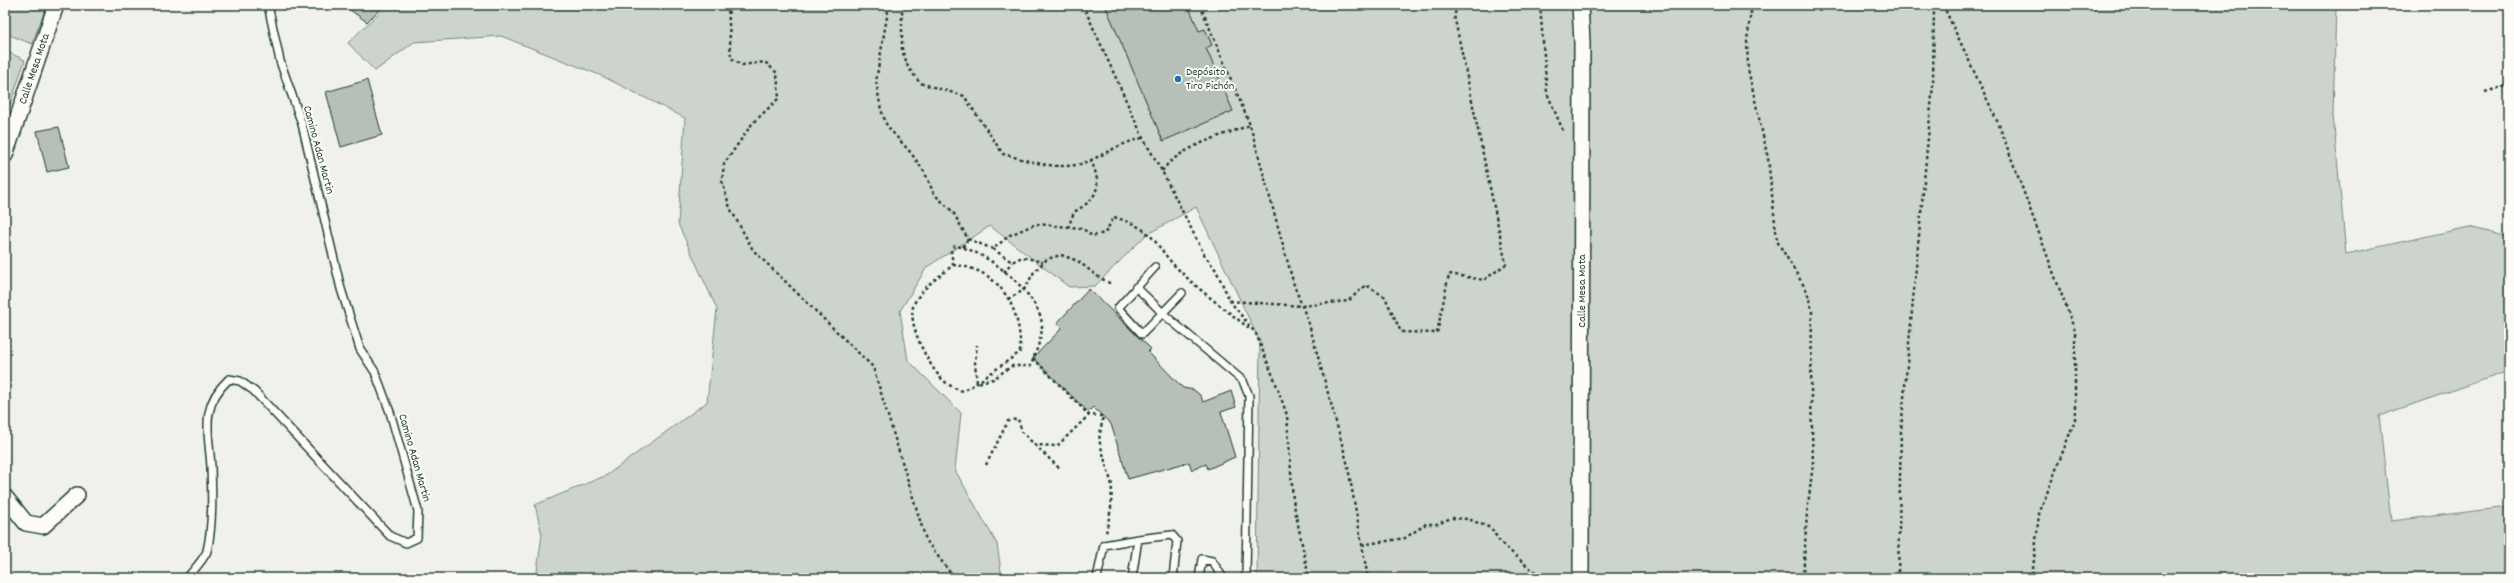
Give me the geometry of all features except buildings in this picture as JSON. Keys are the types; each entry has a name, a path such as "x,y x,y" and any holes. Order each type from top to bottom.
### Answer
{"street":[{"name":"Calle Mesa Mota","path":"5,155 56,5"},
{"name":"Calle Mesa Mota","path":"1580,5 1582,42 1581,578"},
{"path":"5,497 26,523 43,526 77,495"}],"lane":[{"name":"Camino Adan Martin","path":"187,578 207,552 210,519 211,467 206,433 213,399 229,379 240,381 254,391 390,536 406,543 417,538 416,503 390,412 375,372 360,349 341,289 302,124 280,61 268,5"},
{"path":"1155,267 1118,308 1142,334 1182,293"},
{"path":"1136,287 1163,313 1243,381 1249,396 1246,578"},
{"path":"1097,578 1104,545 1138,539 1172,536 1177,541 1173,578"},
{"path":"1132,578 1138,539"},
{"path":"1199,578 1202,559 1212,561 1223,578"}],"path":[{"path":"728,5 731,58 742,66 765,62 778,73 779,98 752,124 724,164 722,181 730,208 753,250 873,368 926,540 954,578"},
{"path":"889,5 876,81 881,110 887,126 911,153 925,173 934,194 953,212 968,239 993,249 1012,262"},
{"path":"902,5 902,50 908,67 920,83 964,96 1003,154 1046,165 1074,166 1091,160 1130,140 1143,138"},
{"path":"1083,5 1143,138 1162,171 1230,301 1256,334 1287,415 1293,500 1309,578"},
{"path":"1200,5 1250,125 1294,285 1309,324 1347,462 1368,578"},
{"path":"1230,301 1302,306 1348,301 1366,285 1385,297 1401,332 1437,333 1449,274 1484,280 1506,264 1454,15 1459,5"},
{"path":"1540,5 1547,93 1564,133 1582,146"},
{"path":"1752,5 1747,40 1748,69 1768,158 1777,241 1807,291 1812,311 1811,396 1813,464 1807,513 1803,578"},
{"path":"1898,578 1901,430 1932,92 1934,5"},
{"path":"1943,5 1999,125 2075,331 2076,420 2038,514 2032,578"},
{"path":"2485,92 2509,85"},
{"path":"1162,171 1169,161 1195,147 1250,125"},
{"path":"1068,228 1074,212 1090,204 1097,191 1097,175 1091,160"},
{"path":"993,249 1010,235 1036,224 1068,228 1082,228 1092,236 1106,233 1114,218 1135,224 1153,236 1180,271 1256,334"},
{"path":"963,247 968,239"},
{"path":"953,265 951,250 955,246 963,247 989,259 1024,290 1039,310 1042,325 1040,345 1033,358 1031,366 1012,366 993,379 977,384 963,391 955,389 940,377 918,342 912,311 914,304 928,285 953,265 966,266 981,273 996,283 1008,299 1017,316 1021,332 1020,352 977,384"},
{"path":"1008,299 1024,290 1034,272 1043,262 1047,259 1061,255 1078,261 1097,276 1111,284"},
{"path":"1004,272 1012,262 1022,257 1043,262"},
{"path":"977,345 975,363 977,384"},
{"path":"1033,358 1089,415 1103,416 1099,440 1112,484 1111,508 1104,545"},
{"path":"1035,445 1057,446 1089,415"},
{"path":"986,465 1008,421 1018,420 1022,432 1059,468"},
{"path":"1362,545 1405,538 1426,524 1438,524 1451,518 1468,519 1490,528 1500,542 1528,568 1546,578"}],"shaded area":[{"path":"5,5 47,5 32,44 5,33"},
{"path":"387,5 2336,5 2333,115 2346,254 2469,227 2509,237 2509,371 2379,416 2391,521 2509,507 2509,578 1257,578 1260,342 1196,207 1146,235 1095,286 1069,287 990,226 927,267 900,311 908,360 961,413 955,470 997,544 1002,578 536,578 542,535 535,505 607,475 707,402 717,309 678,224 685,118 602,76 501,36 414,42 375,71 348,43"},
{"path":"5,51 25,60 5,120"}],"place":[{"name":"Depósito Tiro Pichón","path":"1178,79"}]}
